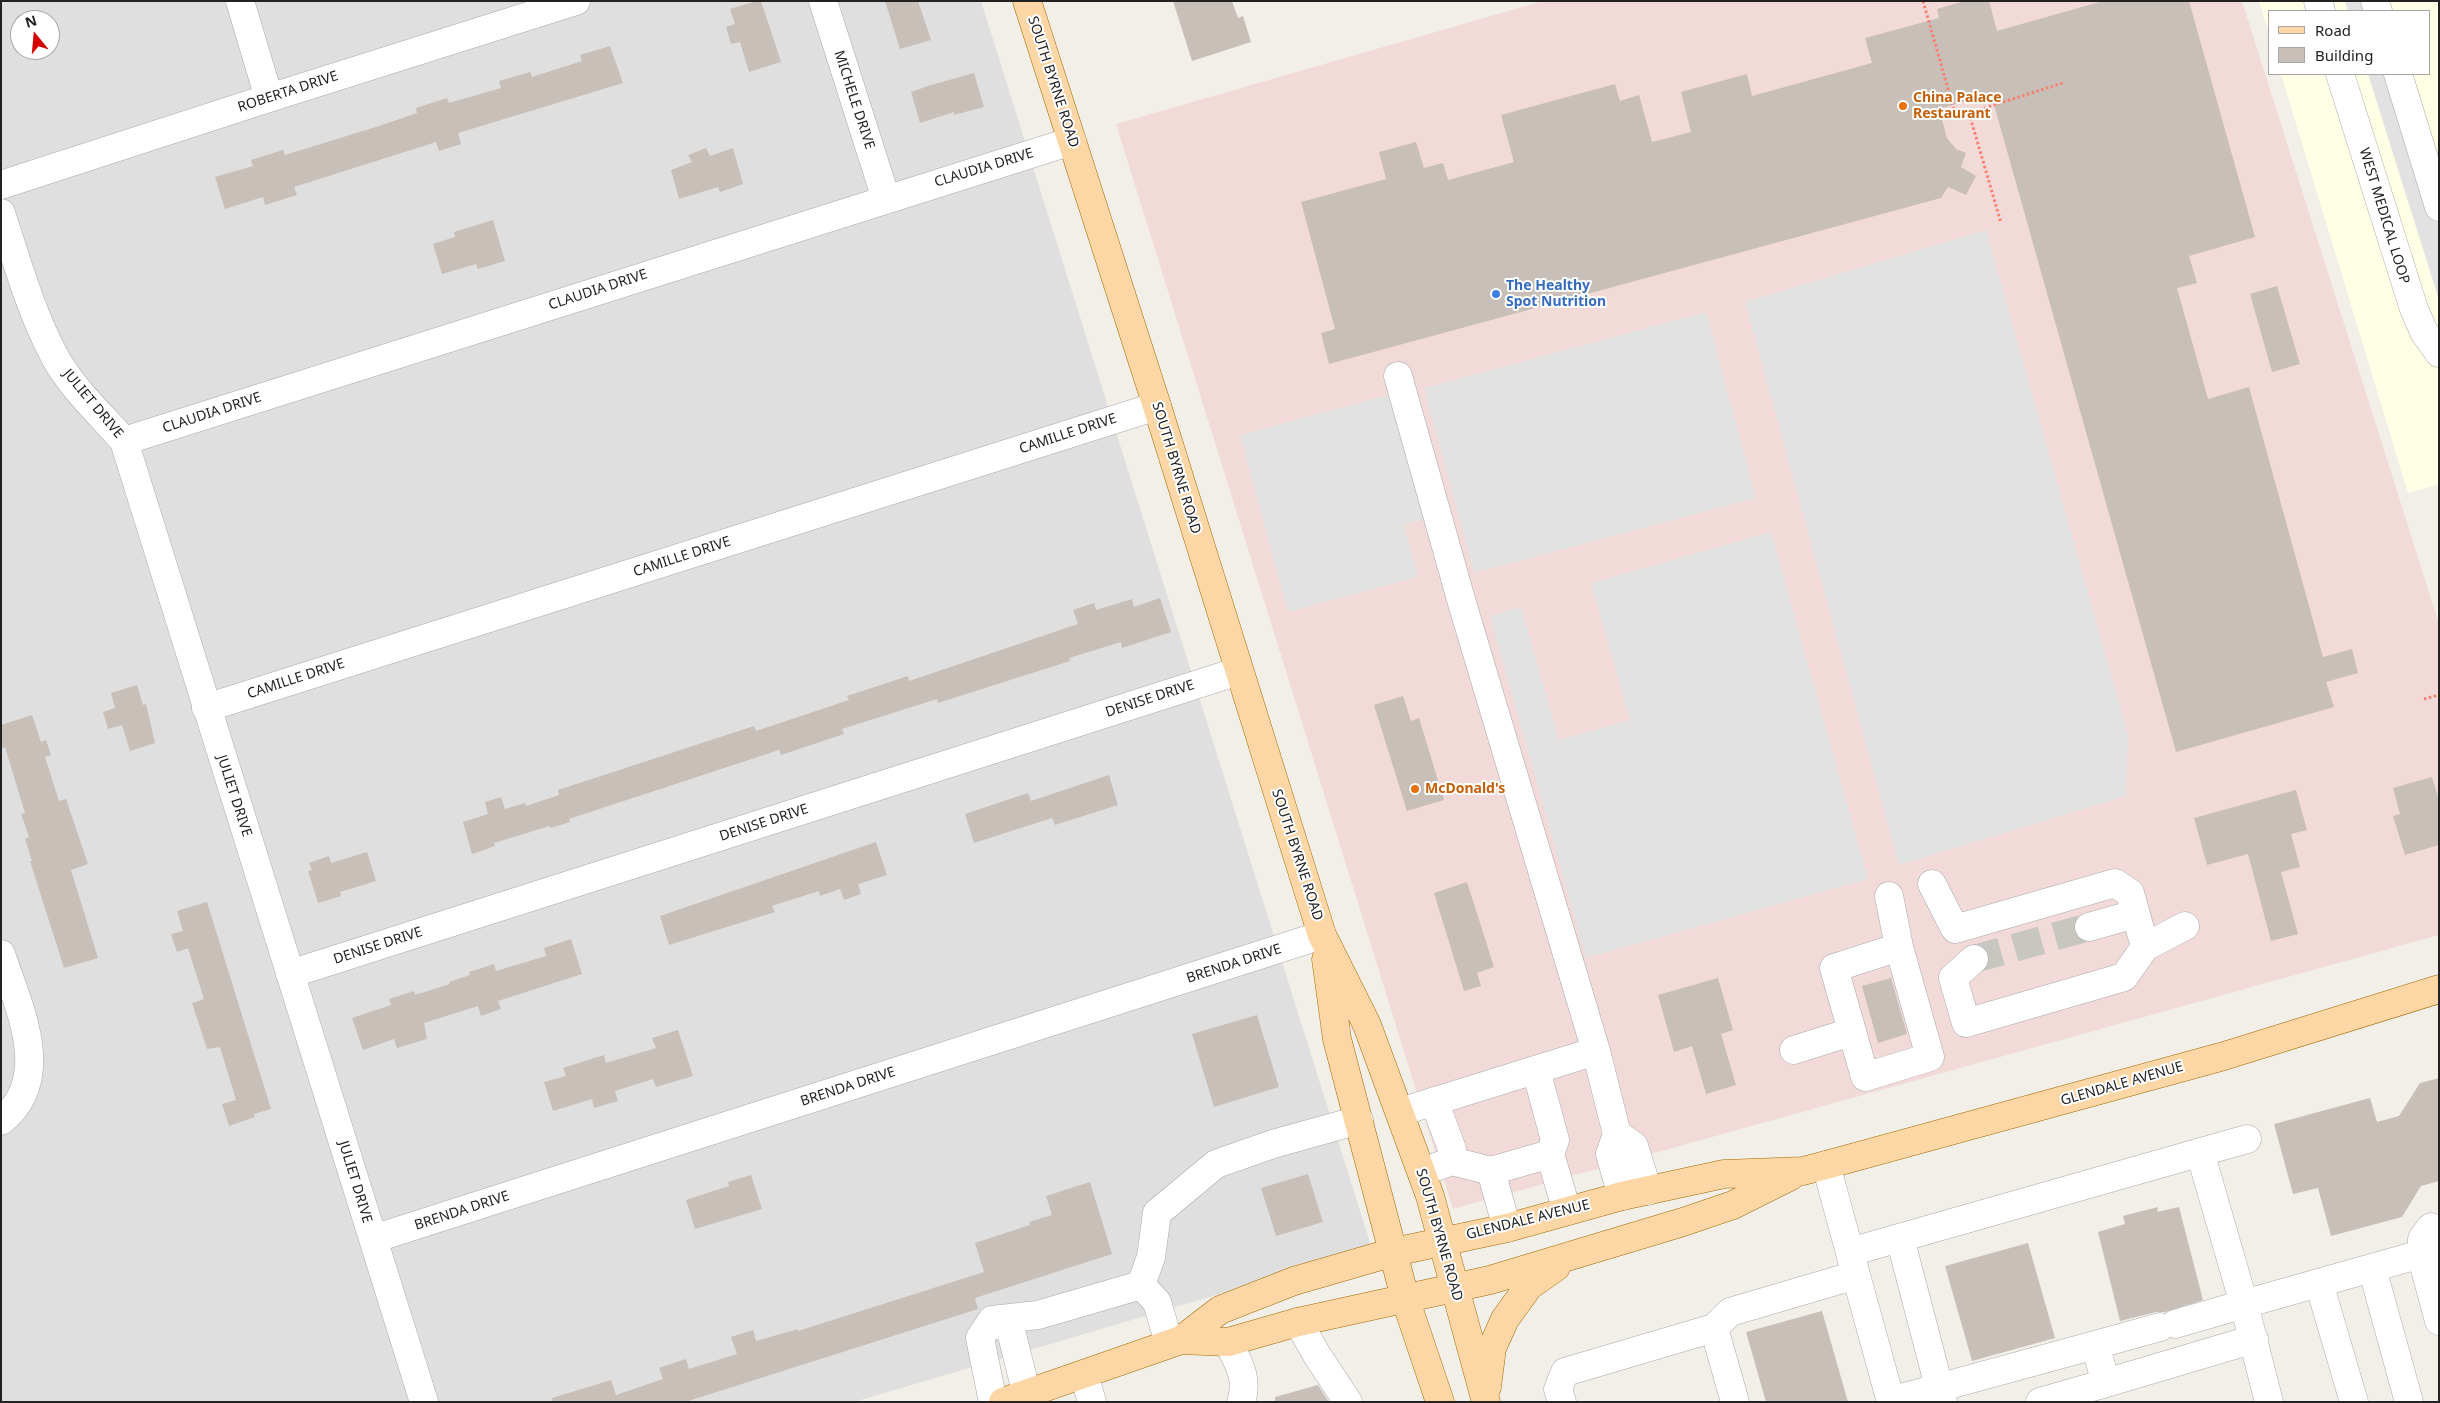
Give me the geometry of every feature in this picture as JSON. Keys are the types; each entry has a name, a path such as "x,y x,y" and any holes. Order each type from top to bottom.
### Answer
{"main road":[{"name":"SOUTH BYRNE ROAD","path":"1028,1 1157,406 1322,936 1367,1025 1423,1172 1486,1400"},
{"name":"SOUTH BYRNE ROAD","path":"1322,936 1337,1039 1405,1298 1440,1402"},
{"name":"GLENDALE AVENUE","path":"1175,1342 1228,1342 1298,1322 1490,1280 1638,1237 1733,1204 1814,1168 2224,1056 2439,989"},
{"name":"GLENDALE AVENUE","path":"1015,1398 1175,1342 1220,1310 1294,1281 1394,1252 1442,1240 1507,1228 1635,1194 1724,1174 1814,1168"},
{"path":"1486,1400 1492,1348 1505,1319 1529,1286 1571,1256"}],"street":[{"path":"240,1 269,98"},
{"name":"ROBERTA DRIVE","path":"1,185 269,98 533,8 576,1"},
{"name":"MICHELE DRIVE","path":"823,1 886,199"},
{"name":"WEST MEDICAL LOOP","path":"2340,75 2414,309 2424,332 2439,353"},
{"path":"2398,75 2439,207"},
{"name":"CLAUDIA DRIVE","path":"124,441 1072,141"},
{"name":"JULIET DRIVE","path":"1,213 30,302 57,360 72,383 124,441 424,1402"},
{"path":"1398,376 1465,612 1596,1051 1617,1134 1634,1146 1635,1194"},
{"name":"CAMILLE DRIVE","path":"206,708 1157,406"},
{"name":"DENISE DRIVE","path":"290,974 1238,671"},
{"path":"1932,884 1955,929 2115,883 2130,893 2145,947"},
{"path":"1889,896 1892,949 1930,1057 1864,1077 1834,968 1892,949"},
{"path":"2089,928 2135,914"},
{"path":"1974,959 1953,978 1966,1023 2124,977 2145,947 2185,926"},
{"name":"BRENDA DRIVE","path":"373,1239 1322,936"},
{"path":"1861,1066 1867,1049 1849,972 1876,962 1892,949"},
{"path":"1,954 30,1050 26,1083 18,1105 2,1120"},
{"path":"1794,1050 1851,1032"},
{"path":"1400,1112 1596,1051"},
{"path":"1536,1070 1556,1140 1550,1154 1567,1211"},
{"path":"1434,1101 1452,1149 1452,1161"},
{"path":"1141,1285 1151,1257 1158,1213 1216,1164 1273,1144 1359,1120"},
{"path":"1562,1402 1558,1389 1565,1372 1856,1273 1900,1238 2247,1139"},
{"path":"2200,1152 2254,1339 2263,1400"},
{"path":"1423,1172 1452,1161 1491,1171 1550,1154"},
{"path":"1814,1168 1856,1273 1890,1401 1941,1395 2096,1345 2372,1268 2430,1243 2439,1321"},
{"path":"1491,1171 1507,1228"},
{"path":"1900,1238 1941,1395"},
{"path":"2372,1268 2409,1402"},
{"path":"2319,1283 2354,1402"},
{"path":"992,1320 1038,1315 1141,1285"},
{"path":"1141,1285 1157,1302 1175,1342"},
{"path":"992,1320 1011,1331 1015,1398"},
{"path":"992,1320 980,1338 993,1402"},
{"path":"1722,1320 1736,1402"},
{"path":"1298,1322 1316,1356 1348,1402"},
{"path":"2040,1402 2254,1339"},
{"path":"1228,1342 1241,1366 1245,1389 1253,1401"},
{"path":"2096,1345 2106,1383"},
{"path":"1084,1375 1092,1402"}],"path":[{"path":"1923,1 1956,117 2062,83"},
{"path":"1969,113 2001,223"},
{"path":"2424,699 2439,695"}],"shaded area":[{"path":"1,1 981,1 1372,1249 854,1402 1,1402"},
{"path":"1543,1 2242,1 2439,624 2439,935 1453,1209 1116,124"},
{"path":"2259,1 2439,1 2439,484 2408,493 2281,75 2430,75 2430,10 2268,10 2268,30"},
{"path":"2345,1 2386,1 2389,10 2348,10"},
{"path":"2368,75 2409,75 2439,170 2439,300"},
{"path":"1986,230 2128,735 2126,796 1899,865 1745,302"},
{"path":"1706,312 1756,498 1474,573 1424,388"},
{"path":"1391,394 1425,519 1404,525 1418,577 1288,612 1240,435"},
{"path":"1771,532 1868,879 1586,958 1490,616 1521,607 1559,740 1630,720 1591,583"}],"building":[{"path":"761,1 781,62 749,72 740,42 731,44 726,27 735,24 730,9"},
{"path":"885,1 918,1 931,40 900,49"},
{"path":"1173,1 1232,1 1238,18 1243,16 1251,42 1192,61"},
{"path":"1964,1 1989,1 1997,31 2103,1 2189,1 2255,237 2189,256 2197,283 2177,288 2208,399 2249,387 2323,657 2352,649 2358,673 2326,682 2334,707 2176,752 1991,94 1939,109 1947,138 1956,149 1966,153 1961,167 1976,176 1966,195 1948,187 1941,198 1329,364 1321,333 1335,329 1301,202 1386,179 1379,152 1416,142 1424,168 1443,163 1448,180 1514,162 1501,115 1615,84 1620,101 1639,95 1652,142 1691,132 1681,92 1747,74 1752,96 1872,63 1865,38 1939,18 1937,9"},
{"path":"610,46 623,83 458,133 461,144 439,151 436,142 294,187 297,195 265,205 263,197 225,209 215,177 253,166 251,160 283,150 285,155 379,126 417,113 416,108 447,98 449,103 501,88 499,81 530,72 532,77 582,61 580,55"},
{"path":"974,73 984,107 954,115 954,112 920,123 911,92"},
{"path":"706,148 710,156 733,148 743,184 720,192 718,187 679,199 671,170 692,162 688,155"},
{"path":"493,220 505,261 478,269 476,264 442,274 433,244 455,237 454,232"},
{"path":"2277,286 2300,364 2272,372 2250,294"},
{"path":"1160,598 1171,632 1122,648 1121,642 1069,658 1070,661 938,703 937,699 842,729 844,734 781,755 779,750 569,819 570,822 494,843 495,846 472,854 463,822 488,814 485,802 501,797 505,809 525,803 526,806 559,795 558,790 754,726 756,731 849,700 847,696 908,676 909,681 1078,624 1073,610 1094,603 1096,610 1132,599 1134,607"},
{"path":"137,685 143,705 146,704 155,743 130,751 122,725 108,729 103,712 115,708 111,693"},
{"path":"1403,696 1411,721 1419,718 1444,800 1407,811 1374,705"},
{"path":"32,715 41,742 46,740 51,755 45,757 59,801 66,799 88,864 71,870 98,958 64,968 30,861 32,861 25,839 29,837 21,814 25,813 5,747 1,749 1,725"},
{"path":"1109,775 1118,805 1055,825 1052,818 974,843 965,814 1028,793 1031,801"},
{"path":"2432,777 2439,800 2439,845 2405,855 2393,816 2400,814 2393,788"},
{"path":"2296,790 2307,830 2291,834 2300,867 2281,872 2298,934 2271,941 2248,854 2207,865 2194,818"},
{"path":"876,842 887,875 858,884 861,894 844,900 840,889 820,896 819,891 772,906 775,912 669,945 660,916"},
{"path":"367,852 376,881 340,892 341,896 318,903 308,871 312,870 309,863 329,856 331,863"},
{"path":"1467,882 1494,967 1477,973 1481,986 1464,991 1434,893"},
{"path":"207,902 271,1109 254,1114 255,1117 229,1126 222,1104 236,1100 220,1047 207,1049 192,1003 204,999 188,948 177,952 171,934 183,931 177,911"},
{"path":"571,939 582,974 498,1001 501,1009 481,1016 478,1006 424,1023 427,1039 397,1048 394,1039 363,1050 352,1018 391,1005 389,999 414,991 415,995 450,984 449,982 470,975 469,972 494,964 496,971 546,956 544,948"},
{"path":"1718,978 1733,1030 1721,1034 1736,1085 1706,1094 1692,1046 1674,1052 1658,995"},
{"path":"1891,978 1907,1034 1878,1043 1862,986"},
{"path":"1257,1015 1279,1087 1214,1107 1192,1034"},
{"path":"678,1030 693,1076 656,1087 653,1079 615,1091 618,1101 594,1108 592,1099 553,1111 544,1082 566,1076 563,1068 604,1055 606,1063 656,1048 652,1038"},
{"path":"2439,1078 2439,1181 2421,1186 2402,1217 2331,1236 2318,1188 2293,1194 2274,1124 2370,1098 2377,1122 2399,1116 2420,1083"},
{"path":"1308,1174 1323,1222 1276,1236 1261,1188"},
{"path":"751,1175 762,1209 695,1229 686,1200 729,1186 728,1182"},
{"path":"1090,1182 1112,1254 975,1298 978,1309 685,1402 553,1402 552,1398 611,1380 616,1395 663,1379 659,1368 686,1359 689,1369 737,1354 731,1337 753,1330 756,1341 798,1329 798,1331 984,1272 975,1243 1030,1225 1029,1222 1052,1215 1046,1196"},
{"path":"2158,1207 2157,1212 2179,1207 2203,1300 2165,1312 2156,1312 2120,1321 2098,1232 2125,1224 2123,1216"},
{"path":"2028,1243 2055,1338 1972,1361 1945,1266"},
{"path":"1822,1311 1848,1402 1766,1402 1746,1332"},
{"path":"1318,1385 1329,1402 1275,1402 1275,1397"}],"tunnel":[{"path":"1974,959 2089,927"}],"place":[{"name":"China Palace Restaurant","path":"1903,106"},
{"name":"The Healthy Spot Nutrition","path":"1496,294"},
{"name":"McDonald's","path":"1415,789"}]}
